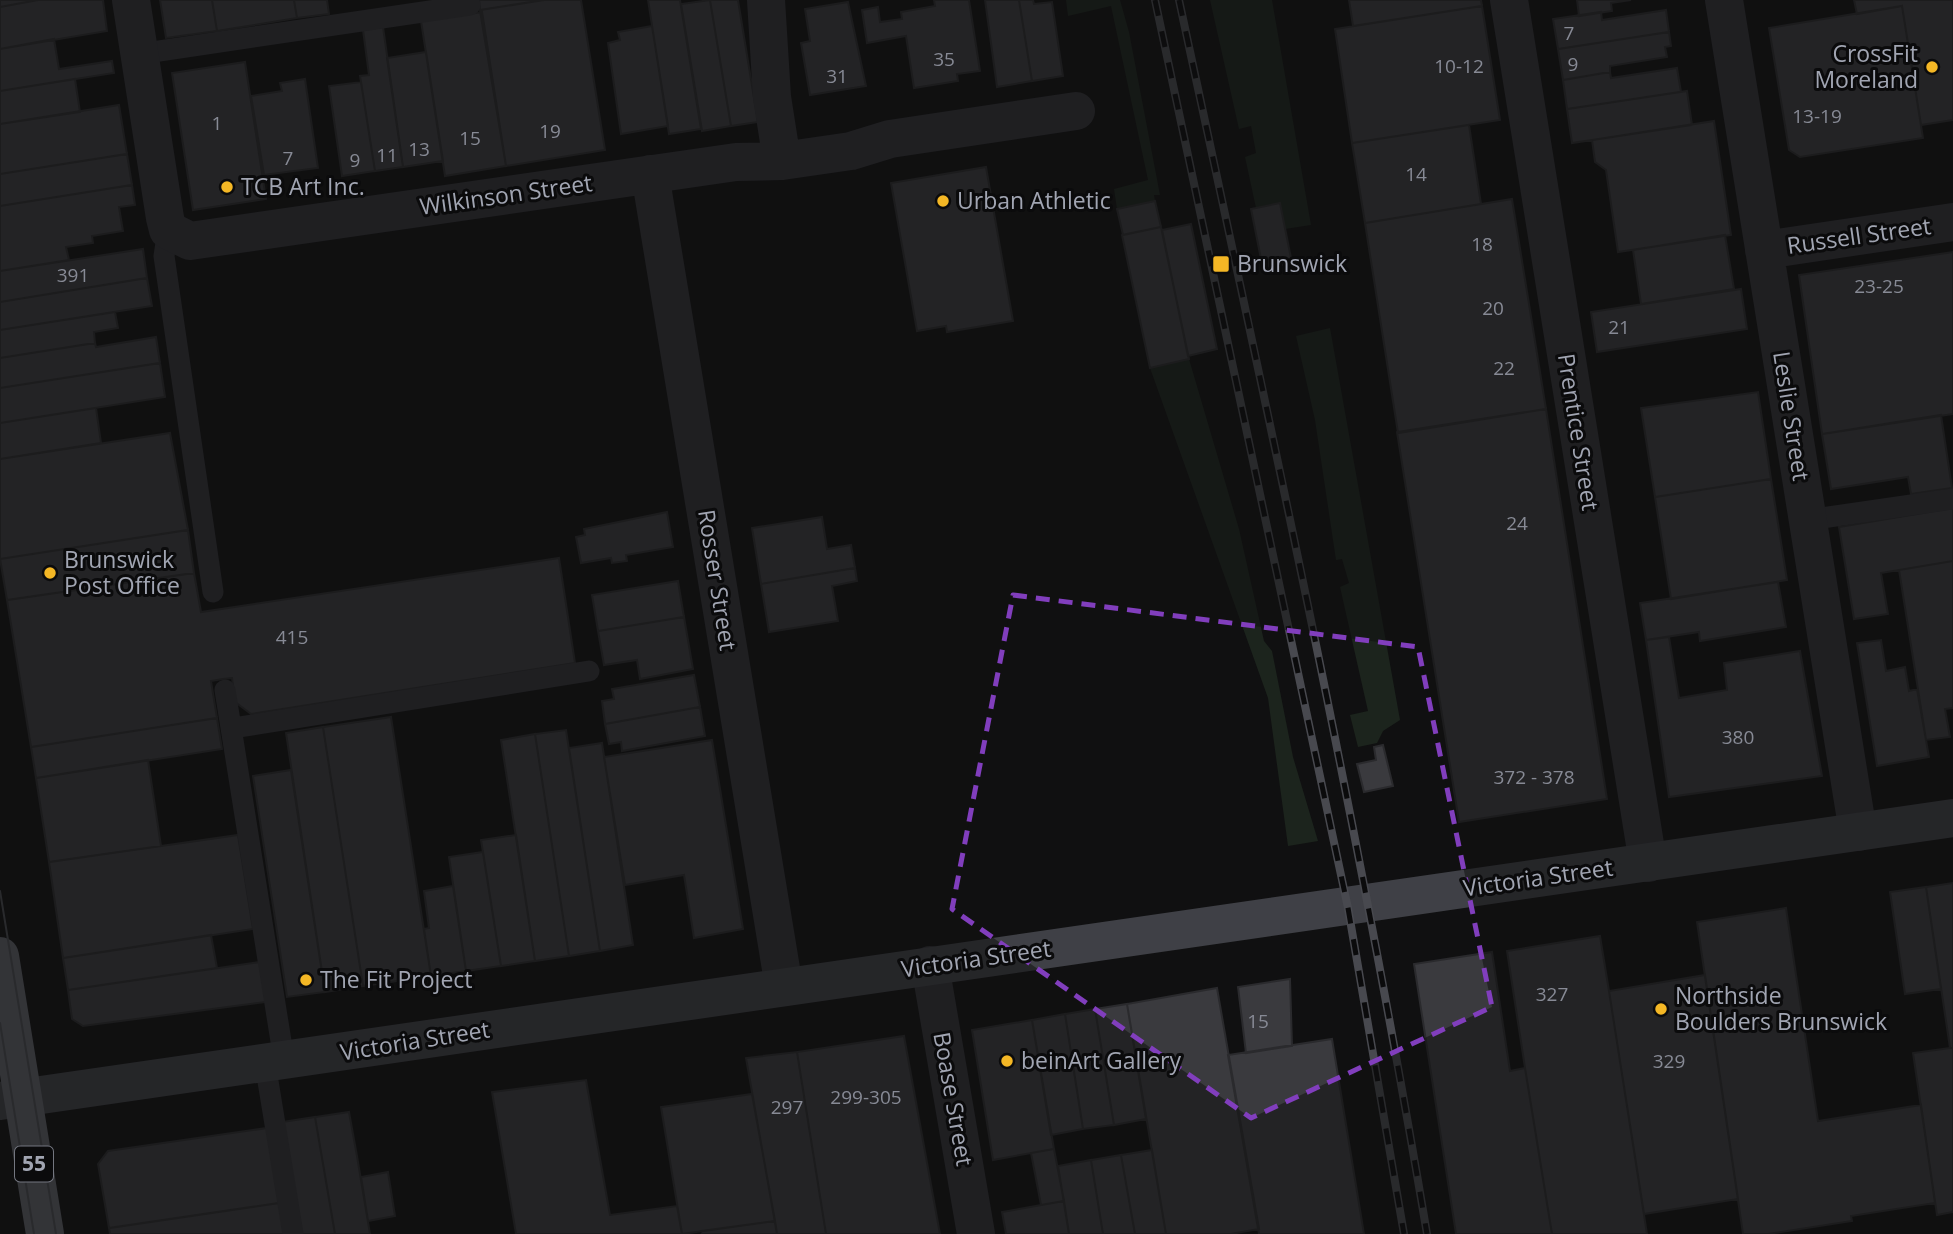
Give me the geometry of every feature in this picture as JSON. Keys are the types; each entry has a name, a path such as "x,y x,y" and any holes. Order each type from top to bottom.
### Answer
{"highway":[{"name":"55","path":"0,956 11,1099 45,1234"}],"street":[{"path":"131,0 168,230"},
{"path":"766,0 772,97 782,161"},
{"name":"Prentice Street","path":"1509,0 1648,863"},
{"name":"Leslie Street","path":"1724,0 1858,832"},
{"name":"Wilkinson Street","path":"168,230 190,241 203,240 736,162 782,161 851,151 890,139 1076,111"},
{"name":"Rosser Street","path":"650,174 784,986"},
{"name":"Russell Street","path":"1764,250 1953,222"},
{"name":"Victoria Street","path":"11,1099 930,965 1292,916 1953,818"},
{"name":"Boase Street","path":"930,965 976,1234"}],"lane":[{"path":"139,54 470,5"},
{"path":"168,230 164,257 213,592"},
{"path":"1808,520 1953,499"},
{"path":"233,728 589,671"},
{"path":"225,690 233,728 293,1234"}],"highlighted area":[{"path":"1013,595 1418,647 1492,1007 1251,1118 952,909"}],"shaded area":[{"path":"1066,0 1120,0 1129,32 1160,195 1154,195 1155,201 1117,209 1114,189 1148,180 1111,6 1068,16"},
{"path":"1210,0 1272,0 1311,225 1285,229 1256,208 1245,157 1256,153 1251,126 1239,129"},
{"path":"1330,328 1400,720 1383,731 1377,743 1358,747 1350,715 1368,711 1340,587 1349,583 1342,559 1336,560 1315,420 1296,336"},
{"path":"1189,359 1239,529 1264,641 1272,651 1293,757 1318,841 1288,846 1268,698 1150,368"}],"building":[{"path":"0,0 38,0 0,7"},
{"path":"38,0 103,0 107,31 0,49 0,7"},
{"path":"160,0 212,0 217,31 166,38"},
{"path":"212,0 294,0 297,18 217,31"},
{"path":"294,0 327,0 329,14 297,18"},
{"path":"479,0 544,0 480,10"},
{"path":"544,0 581,0 605,150 506,166 480,10"},
{"path":"648,0 680,0 701,129 669,134"},
{"path":"710,0 731,126 702,131 681,4"},
{"path":"710,0 738,0 758,122 731,126"},
{"path":"934,0 969,0 980,71 957,74 958,81 914,88 906,36 867,43 862,10 878,7 880,22 902,19 901,12 935,6"},
{"path":"985,0 1019,0 1032,81 997,87"},
{"path":"1019,0 1033,0 1034,4 1052,2 1063,76 1032,81"},
{"path":"1349,0 1481,0 1482,6 1353,26"},
{"path":"1577,0 1631,0 1611,3 1612,11 1579,16"},
{"name":"CrossFit Moreland","path":"1854,0 1953,0 1953,120 1921,125 1902,6 1857,14"},
{"path":"848,2 866,86 810,95 801,43 810,41 805,9"},
{"path":"1482,6 1500,120 1352,143 1335,29"},
{"path":"1902,6 1923,138 1800,157 1789,150 1769,28"},
{"path":"1666,10 1669,32 1558,49 1553,19 1601,12 1602,20"},
{"path":"482,12 506,166 445,176 421,21"},
{"path":"652,26 668,126 621,134 608,43 620,40 618,32"},
{"path":"383,27 403,167 375,171 360,76 369,75 363,30"},
{"path":"1669,32 1671,46 1665,47 1667,57 1610,66 1610,72 1563,80 1558,49"},
{"path":"54,39 59,69 112,61 114,73 0,91 0,49"},
{"path":"426,52 443,161 403,167 387,58"},
{"path":"245,62 266,199 193,210 172,73"},
{"path":"1677,68 1681,92 1567,109 1563,80 1610,72 1611,78"},
{"path":"75,79 80,112 0,124 0,91"},
{"path":"305,79 318,168 264,175 251,96 282,91 280,83"},
{"path":"361,82 375,171 342,176 329,86"},
{"path":"1687,91 1692,125 1572,143 1567,109"},
{"path":"119,105 127,154 0,174 0,124"},
{"path":"1714,121 1731,235 1618,252 1606,170 1595,162 1592,140"},
{"path":"1469,125 1481,204 1365,223 1352,143"},
{"path":"127,154 132,185 0,206 0,174"},
{"path":"986,167 1013,321 947,332 946,326 917,331 891,183"},
{"path":"132,185 135,205 119,207 123,231 92,236 93,243 66,247 69,260 0,271 0,206"},
{"path":"1512,199 1546,409 1398,433 1365,223"},
{"path":"1155,201 1161,227 1123,235 1117,209"},
{"path":"1280,203 1292,263 1263,269 1251,209"},
{"path":"1191,224 1217,349 1188,356 1162,230"},
{"path":"1161,227 1189,359 1150,368 1122,235"},
{"path":"1725,235 1734,289 1641,304 1633,250"},
{"path":"143,249 147,278 0,302 0,271"},
{"path":"1953,252 1953,414 1822,434 1799,275"},
{"path":"147,278 152,306 0,330 0,302"},
{"path":"1741,289 1747,329 1597,352 1591,312"},
{"path":"115,312 118,328 94,332 95,343 0,358 0,330"},
{"path":"156,337 160,363 0,388 0,358 95,343 96,347"},
{"path":"160,363 165,397 0,423 0,388"},
{"path":"1758,392 1771,479 1655,497 1641,408"},
{"path":"96,408 101,443 0,459 0,423"},
{"path":"1546,409 1607,799 1459,822 1397,432"},
{"path":"1941,415 1952,488 1911,494 1908,477 1831,489 1822,434"},
{"path":"170,433 188,530 0,559 0,459"},
{"path":"1771,479 1787,580 1671,599 1655,497"},
{"path":"1953,508 1953,561 1881,573 1888,614 1854,619 1839,527"},
{"path":"667,512 673,547 626,555 627,561 612,563 611,558 581,563 576,537 585,535 584,529"},
{"path":"822,517 827,549 851,545 855,568 761,584 752,528"},
{"path":"188,530 194,573 7,600 0,559"},
{"path":"559,558 575,663 251,714 235,702 232,678 223,679 211,681 217,718 31,747 7,600 194,573 201,612"},
{"path":"1953,561 1953,708 1945,709 1950,737 1926,740 1899,570"},
{"path":"855,568 857,581 832,586 838,621 769,632 761,584"},
{"path":"678,581 684,617 598,631 592,595"},
{"path":"1778,582 1786,627 1700,641 1699,632 1646,640 1640,603"},
{"path":"684,617 693,669 640,679 637,660 604,665 598,631"},
{"path":"1669,637 1679,698 1727,690 1724,663 1800,651 1822,776 1669,797 1646,640"},
{"path":"1881,640 1886,671 1905,667 1909,691 1917,689 1929,757 1877,766 1857,643"},
{"path":"694,675 700,707 605,724 602,701 614,699 612,689"},
{"path":"700,707 705,736 622,751 621,742 609,744 605,724"},
{"path":"391,717 431,976 363,986 323,727"},
{"path":"217,718 222,749 36,778 31,747"},
{"path":"323,727 363,986 325,992 286,733"},
{"path":"566,730 600,951 569,956 535,734"},
{"path":"535,734 569,956 535,961 501,740"},
{"path":"712,740 743,929 694,938 684,875 625,885 604,757"},
{"path":"602,743 633,945 600,951 569,748"},
{"path":"1383,745 1393,786 1364,792 1357,764 1376,760 1374,747"},
{"path":"148,760 161,846 49,862 36,778"},
{"path":"291,770 325,992 287,997 253,776"},
{"path":"238,835 253,929 63,958 49,862"},
{"path":"516,835 535,961 501,966 481,840"},
{"path":"483,852 501,966 466,971 449,857"},
{"path":"1953,883 1953,1048 1950,1048 1926,887"},
{"path":"453,886 466,971 431,976 424,929 429,928 424,891"},
{"path":"1926,887 1941,989 1905,994 1890,892"},
{"path":"1786,908 1818,1121 1921,1105 1935,1203 1851,1216 1852,1221 1768,1234 1743,1234 1697,922"},
{"path":"211,935 217,968 68,990 63,958"},
{"path":"1600,936 1647,1234 1552,1234 1507,951"},
{"path":"1492,952 1510,1071 1525,1068 1552,1234 1456,1234 1414,964"},
{"path":"260,962 266,1002 83,1026 72,1019 68,990"},
{"path":"1705,975 1738,1199 1644,1214 1609,991"},
{"path":"1290,979 1292,1046 1246,1053 1238,987"},
{"path":"1217,988 1259,1229 1231,1234 1166,1234 1127,1004"},
{"path":"1127,1004 1146,1119 1114,1125 1095,1009"},
{"path":"1095,1009 1114,1125 1083,1129 1065,1014"},
{"path":"1065,1014 1083,1129 1051,1135 1032,1020"},
{"path":"1032,1020 1054,1149 993,1160 972,1030"},
{"path":"904,1036 940,1234 826,1234 797,1052"},
{"path":"1332,1039 1364,1234 1259,1234 1228,1055"},
{"path":"1953,1048 1953,1212 1937,1215 1913,1053"},
{"path":"797,1052 826,1234 777,1234 746,1058"},
{"path":"586,1080 610,1215 677,1206 682,1234 516,1234 492,1092"},
{"path":"752,1094 775,1221 682,1234 661,1107"},
{"path":"349,1112 370,1234 335,1234 315,1117"},
{"path":"315,1117 335,1234 301,1234 282,1122"},
{"path":"267,1128 279,1203 109,1228 98,1164 108,1151"},
{"path":"1054,1149 1064,1201 1041,1205 1031,1153"},
{"path":"1152,1150 1166,1234 1135,1234 1121,1155"},
{"path":"1121,1155 1135,1234 1103,1234 1091,1160"},
{"path":"1091,1160 1103,1234 1069,1234 1058,1166"},
{"path":"388,1172 395,1216 368,1221 361,1177"},
{"path":"1064,1201 1069,1234 1006,1234 1002,1212"},
{"path":"279,1203 284,1234 110,1234 109,1228"},
{"path":"775,1221 777,1234 702,1234 701,1231"}],"tram line":[{"path":"0,891 56,1234"},
{"path":"0,1023 34,1234"}],"railway":[{"path":"1155,0 1348,908 1404,1234"},
{"path":"1179,0 1278,462 1372,924 1427,1234"}],"place":[{"name":"CrossFit Moreland","path":"1932,67"},
{"name":"TCB Art Inc.","path":"227,187"},
{"name":"Urban Athletic","path":"943,201"},
{"name":"Brunswick","path":"1221,264"},
{"name":"Brunswick Post Office","path":"50,573"},
{"name":"The Fit Project","path":"306,980"},
{"name":"Northside Boulders Brunswick","path":"1661,1009"},
{"name":"beinArt Gallery","path":"1007,1061"}]}
